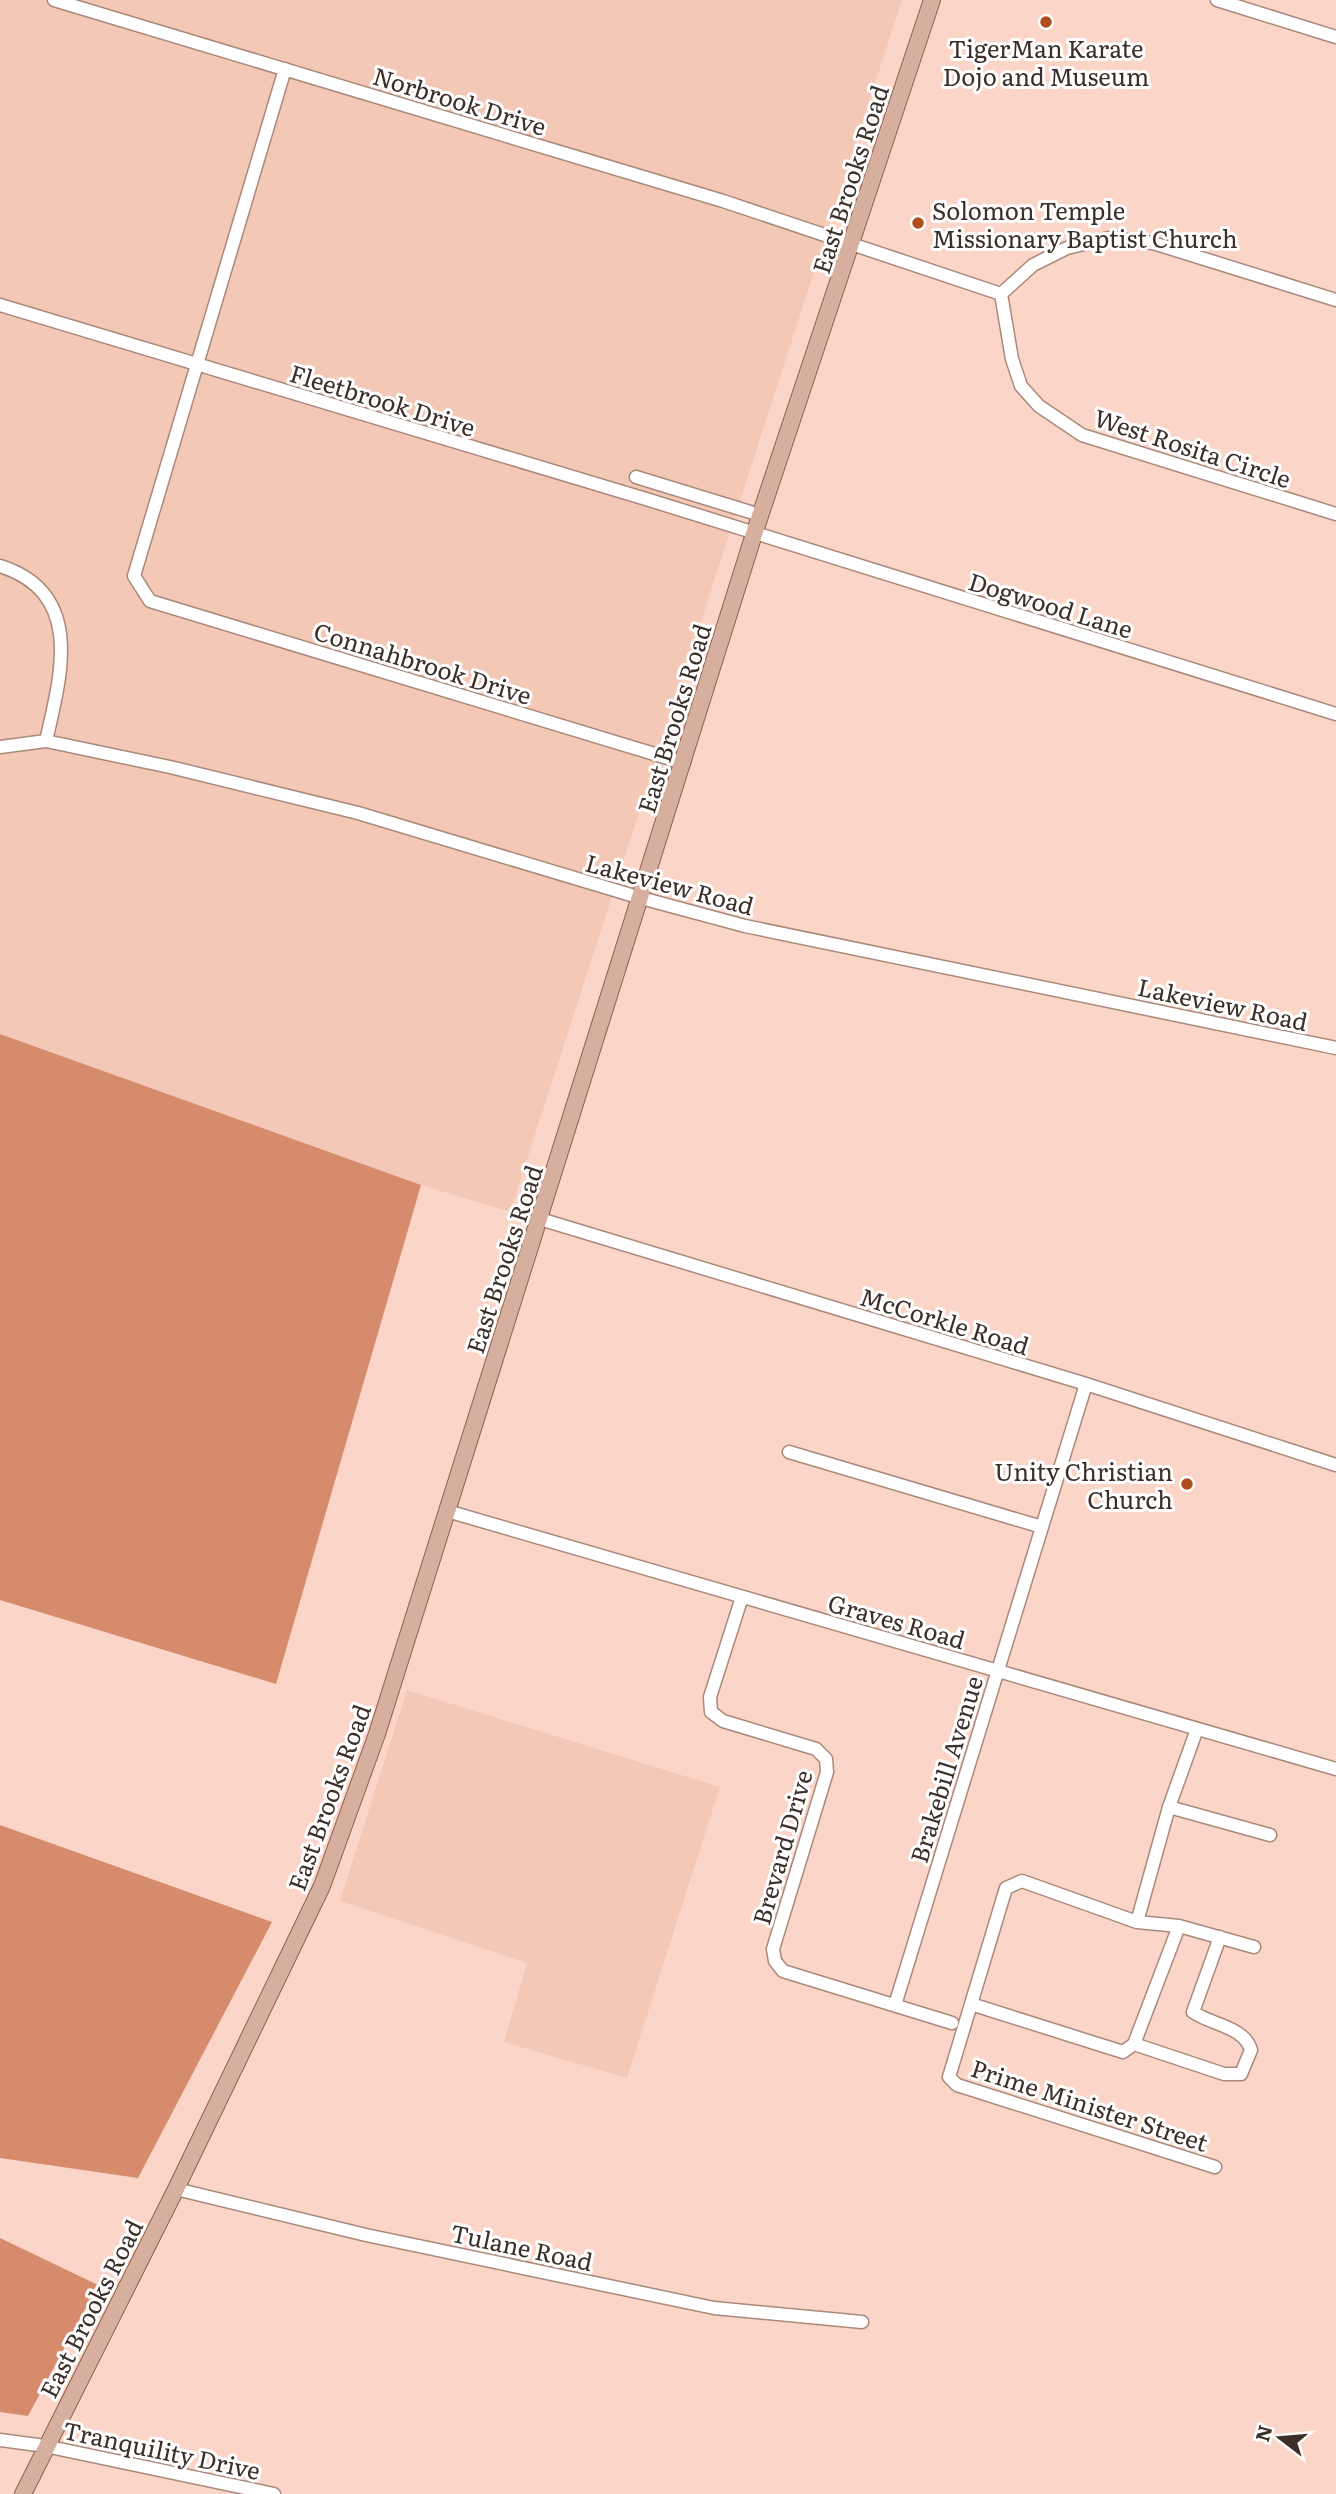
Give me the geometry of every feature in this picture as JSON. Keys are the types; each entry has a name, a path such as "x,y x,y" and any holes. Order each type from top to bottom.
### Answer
{"main road":[{"name":"East Brooks Road","path":"23,2494 176,2189 322,1886 377,1734 684,764 760,515 932,0"}],"street":[{"name":"Norbrook Drive","path":"54,0 723,201 1001,294"},
{"path":"1217,0 1336,37"},
{"path":"199,366 285,69"},
{"path":"1001,294 1033,265 1067,248 1109,238 1153,243 1336,300"},
{"name":"West Rosita Circle","path":"1001,294 1012,359 1021,386 1039,406 1082,435 1336,514"},
{"name":"Fleetbrook Drive","path":"0,305 754,534"},
{"name":"Connahbrook Drive","path":"199,366 134,576 150,601 684,764"},
{"path":"636,477 760,515"},
{"path":"721,524 727,505"},
{"name":"Dogwood Lane","path":"754,534 1336,714"},
{"path":"0,566 15,571 42,591 59,620 62,672 46,741"},
{"name":"Lakeview Road","path":"0,747 46,741 347,810 641,898 745,926 1336,1048"},
{"name":"McCorkle Road","path":"540,1219 1086,1384 1336,1465"},
{"name":"Brakebill Avenue","path":"895,2005 1086,1384"},
{"path":"789,1452 1042,1527"},
{"name":"Graves Road","path":"447,1511 1336,1769"},
{"name":"Brevard Drive","path":"742,1597 710,1697 711,1712 723,1721 816,1749 826,1759 827,1772 773,1949 775,1961 783,1971 952,2023"},
{"path":"1137,1922 1170,1807 1198,1729"},
{"path":"1170,1807 1270,1835"},
{"path":"1178,1926 1134,2044 1123,2052 971,2004 1006,1888 1022,1881 1137,1922 1178,1926 1254,1947"},
{"path":"1134,2044 1223,2074 1241,2074 1251,2050 1249,2043 1239,2033 1204,2020 1193,2012 1220,1937"},
{"name":"Prime Minister Street","path":"971,2004 949,2077 957,2085 1215,2167"},
{"name":"Tulane Road","path":"176,2189 366,2235 714,2308 862,2322"},
{"name":"Tranquility Drive","path":"0,2440 45,2446 274,2494"}],"shaded area":[{"path":"0,0 902,0 510,1212 421,1185 0,1034"},
{"path":"0,1034 421,1185 276,1684 0,1600"},
{"path":"407,1690 720,1787 627,2078 504,2042 527,1963 340,1901"},
{"path":"0,1825 272,1922 138,2178 0,2158"},
{"path":"0,2238 98,2285 28,2416 0,2412"}],"place":[{"name":"TigerMan Karate Dojo and Museum","path":"1046,22"},
{"name":"Solomon Temple Missionary Baptist Church","path":"918,223"},
{"name":"Unity Christian Church","path":"1187,1484"}]}
